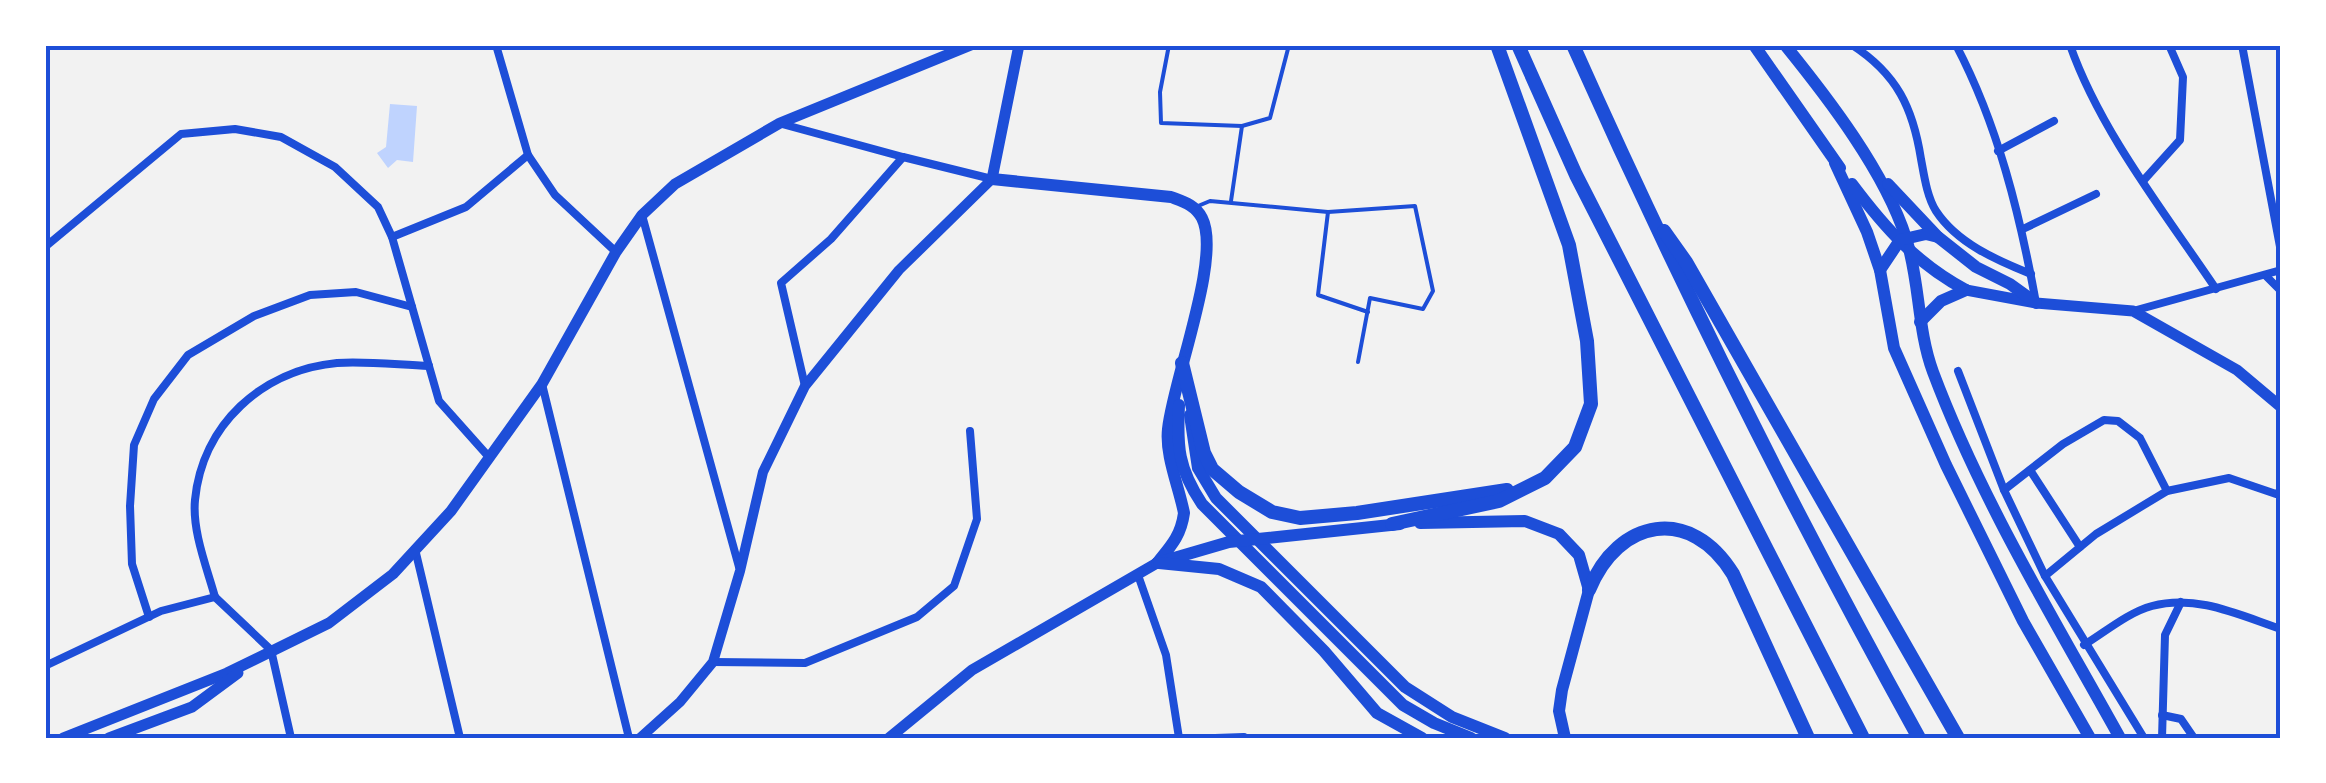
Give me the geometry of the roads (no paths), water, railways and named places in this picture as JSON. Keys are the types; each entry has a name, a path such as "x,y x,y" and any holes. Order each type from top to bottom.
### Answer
{"highway":[{"path":"1392,524 1470,508 1522,492 1546,478 1576,446 1592,404 1583,312 1569,245 1497,45"},
{"path":"1518,45 1576,174 1863,738"},
{"path":"1573,45 1641,198 1771,460 1918,738"},
{"path":"1641,198 1686,262 1958,738"},
{"path":"1182,363 1204,453 1212,469 1272,512 1300,518 1462,498 1517,487 1541,477 1564,459"},
{"path":"1589,590 1606,556 1636,534 1669,528 1704,539 1720,552 1733,574 1808,738"}],"main road":[{"path":"63,738 227,673 329,623 393,574 451,510 542,384 616,252 642,215 675,184 780,123 971,45"},
{"path":"1018,45 992,179 1170,198 1193,207 1204,221 1208,239 1201,287 1167,432 1184,513 1179,538 1157,563"},
{"path":"1754,45 1835,163 1909,252 1932,370 1968,456 2120,738"},
{"path":"1785,45 1862,154 1887,196 1902,240"},
{"path":"1862,154 1938,237 1976,268 2010,284 2036,304"},
{"path":"1835,163 1868,232 1880,270 1894,348 2023,621 2090,738"},
{"path":"1880,270 1902,240 1926,234 1938,237"},
{"path":"1909,252 1966,290 2036,304 2134,311 2237,370 2281,407"},
{"path":"1920,322 1941,301 1966,290"},
{"path":"1182,363 1198,468 1209,501 1298,590 1404,706 1471,738"},
{"path":"889,738 972,670 1157,563 1229,542 1392,524 1493,520 1538,524 1559,534 1579,555 1589,590 1562,690 1559,711 1565,738"},
{"path":"1157,563 1219,569 1260,587 1324,651 1377,713 1422,738"},
{"path":"1298,590 1405,686 1452,717 1504,738"},
{"path":"109,738 192,707 271,650"}],"street":[{"path":"496,45 528,155 555,195 616,252"},
{"path":"1852,45 1869,56 1898,88 1915,121 1934,209 1956,233 1982,251 2031,274"},
{"path":"1956,45 1998,151 2023,229 2036,304"},
{"path":"2070,45 2080,76 2143,181 2216,289"},
{"path":"2143,181 2180,140 2183,77 2169,45"},
{"path":"2242,45 2281,252"},
{"path":"1998,151 2054,121"},
{"path":"780,123 802,132 992,179"},
{"path":"45,247 181,134 235,129 282,137 335,167 378,207 392,237 440,402 488,456"},
{"path":"392,237 466,208 528,155"},
{"path":"805,386 781,283 831,239 903,157"},
{"path":"640,738 680,702 713,662 763,472 805,386 899,270 992,179"},
{"path":"2023,229 2096,194"},
{"path":"642,215 740,571"},
{"path":"2134,311 2281,270"},
{"path":"2266,276 2281,291"},
{"path":"149,617 132,564 134,445 154,399 188,355 254,316 310,295 356,292 412,307"},
{"path":"291,738 271,650 215,597 194,502 207,446 234,412 276,378 336,364 429,366"},
{"path":"1958,370 2004,490 2045,576 2144,738"},
{"path":"542,384 628,738"},
{"path":"2004,490 2063,444 2104,420 2118,421 2140,438 2167,491"},
{"path":"713,662 805,663 917,617 954,586 977,519 970,431"},
{"path":"2030,470 2080,547"},
{"path":"2045,576 2080,547 2167,491 2229,478 2276,494 2281,491"},
{"path":"415,548 460,738"},
{"path":"1138,575 1166,654 1179,738"},
{"path":"45,666 180,604 215,597"},
{"path":"2084,645 2149,606 2181,602 2202,603 2281,629"},
{"path":"2162,738 2165,635 2181,602"},
{"path":"2162,715 2181,719 2194,738"},
{"path":"1216,738 1244,736"}],"lane":[{"path":"1169,45 1160,92 1161,123 1242,126 1270,118 1290,45"},
{"path":"1231,203 1242,126"},
{"path":"1193,207 1210,201 1328,212 1415,206 1433,291 1422,309 1370,298 1358,362"},
{"path":"1328,212 1318,295 1368,312"}],"water":[{"path":"390,104 417,106 413,162 397,160 388,168 377,153 386,147"}]}
